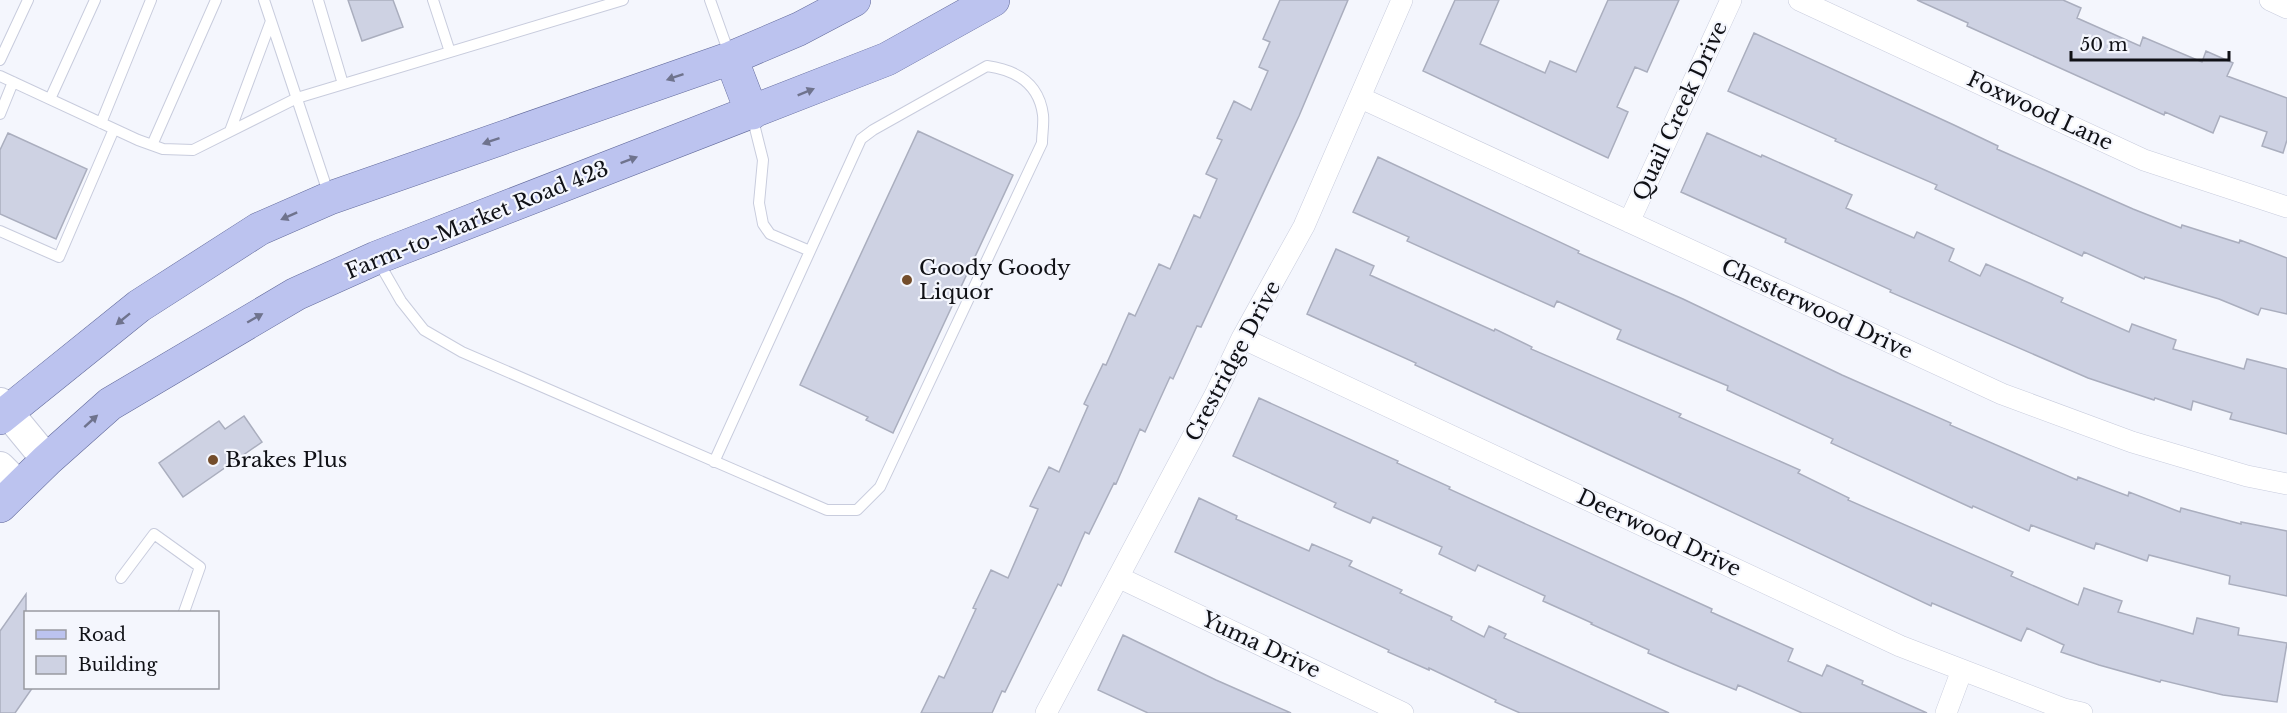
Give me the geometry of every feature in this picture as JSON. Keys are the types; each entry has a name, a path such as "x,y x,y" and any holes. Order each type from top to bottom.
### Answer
{"main road":[{"path":"47,460 2,411 139,306 259,229 330,198 730,58 800,29 854,0"},
{"name":"Farm-to-Market Road 423","path":"7,487 47,460 110,404 296,294 376,258 887,59 993,0"},
{"path":"730,58 752,113"}],"street":[{"name":"Crestridge Drive","path":"1046,713 1215,395 1242,338 1304,226 1402,0"},
{"name":"Quail Creek Drive","path":"1629,222 1731,0"},
{"name":"Foxwood Lane","path":"1799,0 2144,160 2287,207"},
{"path":"2270,0 2287,8"},
{"name":"Chesterwood Drive","path":"1361,98 2002,394 2132,441 2247,476 2287,484"},
{"name":"Deerwood Drive","path":"1242,338 1889,641 2064,709 2082,713"},
{"name":"Yuma Drive","path":"1118,578 1403,713"},
{"path":"1946,713 1962,670"}],"lane":[{"path":"0,60 28,0"},
{"path":"50,99 94,0"},
{"path":"101,123 151,0"},
{"path":"152,145 216,0"},
{"path":"264,0 330,198"},
{"path":"318,0 344,84"},
{"path":"433,0 450,52"},
{"path":"0,76 152,145 163,149 193,150 297,98 623,0"},
{"path":"710,0 730,58"},
{"path":"230,131 271,21"},
{"path":"376,258 401,301 424,330 462,352 714,462 827,510 857,510 880,487 1042,143 1043,114 1034,89 1023,77 1004,68 987,66 873,130 861,140 714,462"},
{"path":"0,114 14,82"},
{"path":"752,113 763,160 759,203 763,224 770,234 810,251"},
{"path":"0,231 59,257 114,129"},
{"path":"121,578 154,534 200,567 184,611"}],"building":[{"path":"348,0 393,0 403,27 362,41"},
{"path":"1280,0 1348,0 1299,116 1201,327 1197,326 1145,432 1140,429 1116,484 1114,483 1089,534 1085,532 1061,586 1058,584 1005,692 1002,691 992,713 921,713 939,676 944,678 976,609 973,608 991,570 1008,578 1038,509 1030,506 1049,467 1059,472 1088,406 1084,404 1103,364 1106,365 1129,313 1135,316 1159,264 1170,269 1194,215 1200,218 1217,179 1206,174 1222,140 1217,138 1234,101 1251,110 1268,71 1259,67 1270,42 1263,39"},
{"path":"1455,0 1499,0 1480,44 1545,73 1550,61 1576,72 1608,0 1679,0 1647,72 1635,67 1617,107 1628,112 1608,158 1423,71"},
{"path":"1917,0 2063,0 2081,8 2077,18 2140,46 2143,37 2202,62 2206,51 2233,63 2227,76 2287,98 2287,140 2283,153 2262,146 2267,132 2220,116 2213,133 2165,112 2164,115 1967,26 1968,23"},
{"path":"1754,33 1998,146 1997,149 2133,209 2181,228 2182,225 2239,243 2240,240 2287,258 2287,314 2261,308 2258,315 2219,299 2145,277 2144,279 2084,252 2082,256 1935,189 1937,185 1728,91"},
{"name":"Goody Goody Liquor","path":"918,131 1013,175 893,433 866,420 868,417 800,385"},
{"path":"8,133 87,169 56,239 0,214 0,150"},
{"path":"1707,133 1852,195 1846,208 1914,238 1917,232 1954,249 1949,261 1980,276 1986,264 2063,298 2061,302 2129,332 2132,324 2176,340 2173,349 2244,369 2247,359 2287,369 2287,434 2230,419 2232,413 2193,401 2191,410 2088,378 1890,292 1891,290 1785,242 1786,239 1681,192"},
{"path":"1378,157 1579,251 1578,253 1951,423 1950,425 2077,480 2078,477 2128,496 2129,492 2180,512 2181,508 2241,524 2241,522 2287,531 2287,596 2229,584 2230,576 2149,555 2147,561 2096,543 2094,549 2031,525 2029,531 1973,506 1972,508 1831,443 1833,439 1727,390 1728,386 1617,339 1621,330 1557,301 1554,307 1407,241 1409,237 1353,212"},
{"path":"1336,249 1374,266 1370,275 1494,331 1495,329 1532,347 1531,349 1681,414 1679,417 1800,470 1798,473 1849,498 1848,500 2013,572 2011,576 2078,605 2084,588 2122,601 2118,612 2193,634 2197,618 2239,628 2238,635 2287,643 2277,702 2223,695 2161,680 2160,682 2061,652 2064,645 2027,628 2021,641 1932,603 1931,606 1415,365 1416,363 1307,314"},
{"path":"1259,398 1398,461 1397,463 1450,487 1449,489 1712,609 1711,612 1793,649 1788,661 1822,676 1827,665 1863,681 1862,684 1927,713 1802,713 1738,685 1736,690 1648,653 1649,650 1543,601 1545,596 1478,565 1475,571 1439,554 1442,547 1373,517 1370,523 1334,507 1336,503 1233,456"},
{"path":"244,416 262,442 183,497 159,463 219,421 225,429"},
{"path":"1199,498 1237,516 1236,519 1309,551 1312,544 1352,561 1349,566 1402,590 1400,593 1452,617 1451,620 1484,637 1489,626 1506,634 1504,638 1669,713 1520,713 1495,702 1496,700 1429,668 1429,670 1388,652 1389,650 1175,552"},
{"path":"26,594 24,689 32,689 15,713 0,713 0,631"},
{"path":"1123,635 1291,713 1148,713 1098,690"}],"place":[{"name":"Goody Goody Liquor","path":"907,280"},
{"name":"Brakes Plus","path":"213,460"}]}
